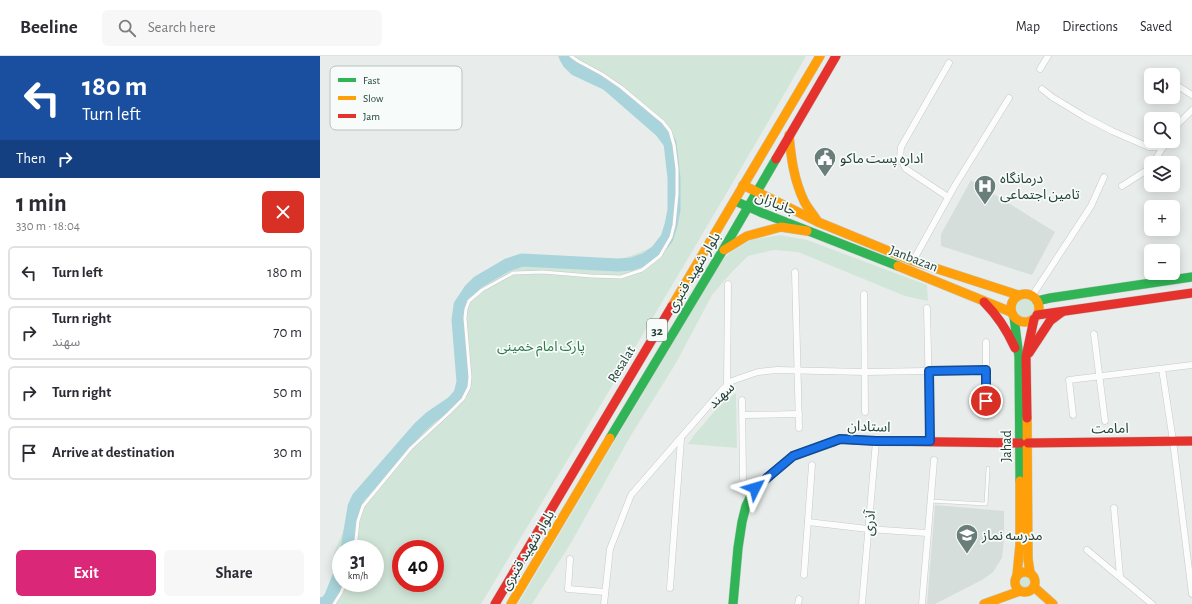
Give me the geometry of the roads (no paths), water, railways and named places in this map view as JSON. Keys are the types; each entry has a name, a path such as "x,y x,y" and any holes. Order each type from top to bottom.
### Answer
{"main road":[{"name":"Resalat","path":"495,604 820,56"},
{"name":"بلوار شهید قنبری","path":"511,604 723,250 836,56"},
{"path":"789,135 791,161 796,182 803,199 818,222"},
{"name":"Janbazan","path":"743,185 829,227 913,261 1018,296"},
{"name":"جانبازان","path":"734,201 807,231"},
{"path":"723,250 747,236 764,230 781,227 807,231"},
{"path":"823,238 823,229 829,227"},
{"name":"Janbazan","path":"807,231 979,297 1012,314"},
{"path":"1192,277 1050,298 1035,298 1028,294 1022,294 1015,298 1011,304 1012,314 1020,321 1027,322 1035,317 1062,312 1192,293"},
{"path":"979,297 994,312 1006,328 1023,357 1050,321 1062,312"},
{"path":"1035,298 1039,305 1035,317"},
{"name":"Jahad","path":"1012,314 1023,357 1024,443 1028,559 1030,572"},
{"name":"Jahad","path":"1023,357 1035,317"},
{"name":"استادان","path":"733,604 738,548 746,506 755,488 793,456 840,439 876,441 1024,443"},
{"name":"امامت","path":"1024,443 1192,441"},
{"name":"Jahad","path":"1017,575 1020,545 1024,443"},
{"path":"571,475 583,482"},
{"path":"984,604 1020,591 1029,591 1034,587 1036,581 1033,574 1030,572 1023,571 1017,575 1016,585 1020,591"},
{"path":"1034,587 1053,604"}],"street":[{"path":"1040,69 1048,56"},
{"path":"948,197 906,169 900,158 901,147 949,62"},
{"path":"1180,87 1192,95"},
{"path":"1042,89 1052,98 1084,117 1144,145"},
{"path":"913,261 948,197 1009,98"},
{"path":"1180,122 1192,110"},
{"path":"1122,186 1144,172"},
{"path":"1035,298 1091,206 1104,177"},
{"path":"795,272 799,428"},
{"path":"726,386 728,284"},
{"path":"864,294 865,412"},
{"path":"927,308 930,441"},
{"path":"1094,334 1105,422"},
{"path":"986,342 986,416"},
{"path":"1073,415 1069,380 1192,365"},
{"path":"1162,369 1190,556 1192,594"},
{"name":"سهند","path":"604,604 610,549 631,495 732,381 758,372 777,370 864,372 986,370"},
{"path":"742,400 743,478"},
{"path":"743,415 799,414"},
{"path":"670,588 681,439"},
{"name":"آذری","path":"862,604 876,441"},
{"path":"922,604 934,460"},
{"path":"804,575 812,465"},
{"path":"1114,508 1120,576"},
{"path":"808,522 868,529 928,533"},
{"path":"1087,550 1152,604"},
{"path":"570,559 568,589 605,592"}],"lane":[{"path":"356,540 358,521 363,506 411,448 450,414 463,399 469,387 470,377 465,318 469,301 482,290 513,273 543,272 621,277 642,270 660,256 671,237 674,225 677,194 677,169 674,145 670,131 663,122 621,86 602,74 578,62 571,56"},
{"path":"930,501 986,504 988,468"},
{"path":"334,604 341,592"}],"waterway":[{"path":"348,540 354,507 358,498 419,428 431,417 453,402 460,394 463,382 458,320 460,305 470,290 478,282 507,265 522,260 618,265 632,264 646,259 657,251 667,238 674,210 674,178 670,143 661,131 607,84 575,69 565,56"},
{"path":"321,604 327,602 333,592"}],"place":[{"name":"اداره پست ماکو","path":"825,178"},
{"name":"درمانگاه تامین اجتماعی","path":"985,206"},
{"name":"مدرسه نماز","path":"967,554"}],"park label":[{"name":"پارک امام خمینی","path":"541,346"}]}
